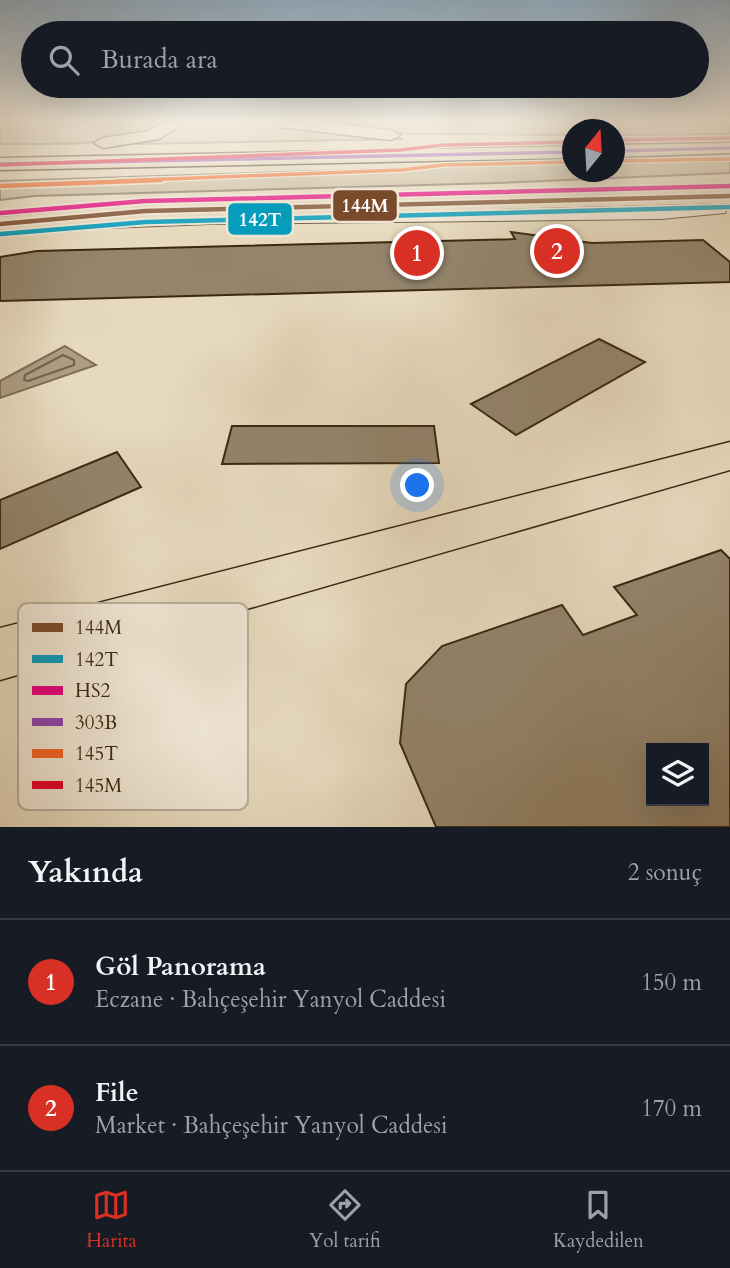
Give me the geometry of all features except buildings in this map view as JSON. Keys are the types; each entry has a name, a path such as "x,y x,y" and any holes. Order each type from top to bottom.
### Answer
{"main road":[{"path":"0,164 168,161"},
{"path":"0,174 390,161"},
{"path":"0,205 122,196 417,189 730,176"},
{"path":"417,189 730,188"},
{"path":"0,224 42,218 336,205 726,205"},
{"path":"188,603 730,456"},
{"path":"0,654 18,649"}],"street":[{"path":"0,231 55,224 210,218 661,213 726,205"}],"shaded area":[{"path":"730,161 730,173 625,178 625,162"},
{"path":"562,163 562,180 34,196 0,200 0,181"}],"water":[{"path":"65,346 96,365 0,398 0,381"}],"transit line":[{"name":"145M","path":"0,165 118,161"},
{"name":"303B","path":"0,164 162,161"},
{"name":"145T","path":"625,161 638,161"},
{"name":"145T","path":"0,186 401,170 444,165 562,162"},
{"name":"HS2","path":"0,213 145,201 730,186"},
{"name":"144M","path":"0,224 145,211 730,196"},
{"name":"142T","path":"1,234 146,222 730,207"}],"place":[{"name":"File","path":"557,251"},
{"name":"Göl Panorama","path":"417,253"}]}
